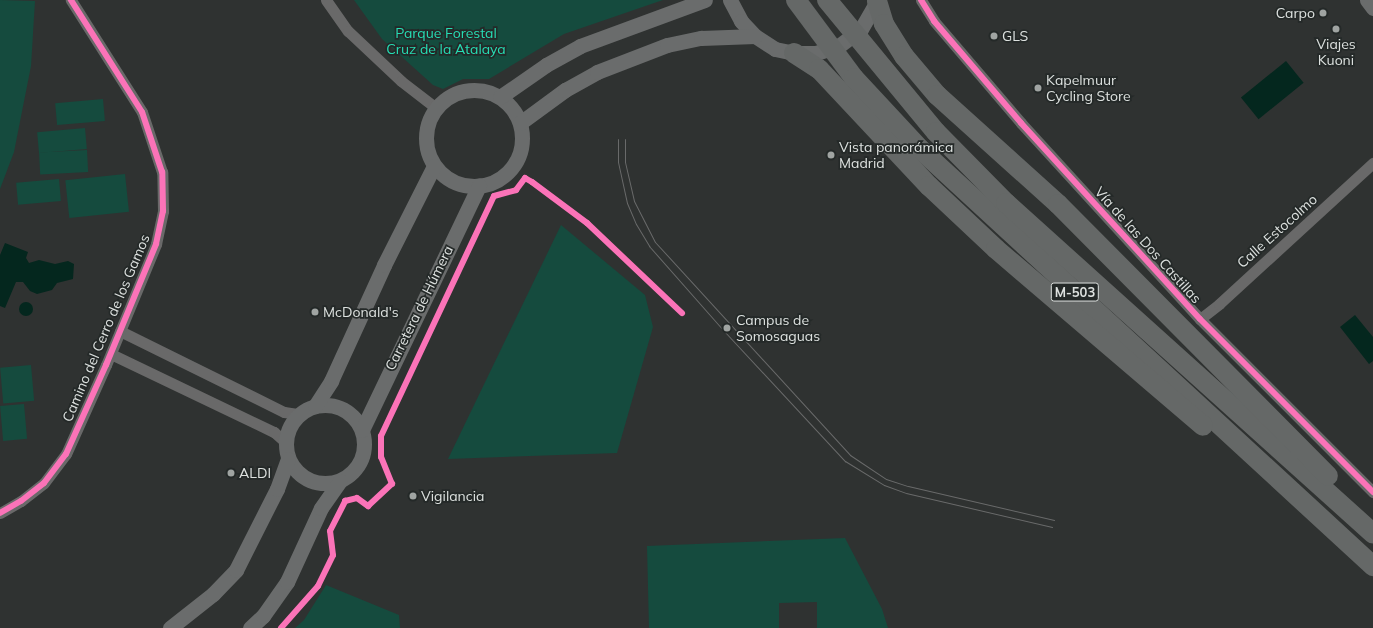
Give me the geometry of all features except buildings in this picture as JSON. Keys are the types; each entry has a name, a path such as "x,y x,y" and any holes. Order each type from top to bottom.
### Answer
{"highway":[{"name":"M-503","path":"796,0 854,78 920,149 1373,566"},
{"name":"M-503","path":"827,0 936,132 1006,203 1373,533"},
{"path":"877,1 884,24 904,56 937,95 1058,204 1373,521"},
{"name":"M-503","path":"794,53 819,69 929,186 996,249 1373,570"}],"street":[{"name":"Camino del Cerro de los Gamos","path":"0,513 21,501 44,483 61,461 111,354 156,244 163,211 162,172 142,112 71,0"},
{"path":"326,0 348,31 401,81 436,108"},
{"path":"500,97 546,65 580,46 705,0"},
{"path":"730,0 741,21 755,36 775,49 794,53 816,53 840,45 860,29 869,19 877,1"},
{"name":"Vía de las Dos Castillas","path":"921,0 934,21 1021,123 1200,319 1373,492"},
{"path":"1367,0 1373,8"},
{"path":"520,123 565,90 597,72 667,45 701,38 755,36"},
{"path":"473,90 487,91 500,97 512,108 520,123 521,147 511,169 496,181 479,186 457,182 446,178 434,166 427,147 427,126 436,108 446,99 459,92 473,90"},
{"name":"Calle Estocolmo","path":"1200,319 1219,304 1373,164"},
{"path":"315,406 331,381 384,265 434,166"},
{"name":"Carretera de Húmera","path":"362,430 479,186"},
{"name":"Camino del Cerro de los Gamos","path":"120,331 284,412 299,414"},
{"name":"Camino del Cerro de los Gamos","path":"111,354 274,432 285,442"},
{"path":"250,628 264,616 287,582 321,508 340,481 351,474 360,463 364,448 362,430 353,417 334,405 315,406 299,414 289,426 285,442 288,458 304,478 323,484 340,481"},
{"path":"170,628 213,594 236,570 277,489 288,458"}],"green space":[{"path":"0,0 35,1 31,66 14,152 0,189"},
{"name":"Parque Forestal Cruz de la Atalaya","path":"354,0 663,0 564,34 489,79 463,79 443,89 433,85 382,39"},
{"path":"103,99 105,121 57,125 55,103"},
{"path":"85,128 87,149 39,153 37,132"},
{"path":"87,150 88,172 40,174 39,153"},
{"path":"125,174 129,212 69,218 65,180"},
{"path":"59,179 61,201 18,205 16,183"},
{"path":"561,225 645,295 653,327 617,453 448,459"},
{"path":"31,365 34,401 3,404 0,368"},
{"path":"24,404 27,439 3,441 0,406"},
{"path":"845,538 882,609 888,628 817,628 817,602 779,603 779,628 649,628 647,546"},
{"path":"326,585 399,615 400,628 295,628 304,620"}],"shaded area":[{"path":"1286,61 1304,83 1259,119 1241,98"},
{"path":"5,243 28,252 26,258 29,263 39,260 55,264 68,261 74,264 73,279 57,283 52,290 37,294 30,291 23,282 16,282 5,308 0,306 0,255"},
{"path":"26,302 31,304 33,309 31,314 26,316 21,314 19,309 21,304"},
{"path":"1355,315 1373,337 1373,361 1369,364 1340,327"}],"tram line":[{"path":"618,139 618,162 627,203 636,224 649,246 724,331 845,461 884,485 906,493 1052,527"},
{"path":"625,139 625,162 634,201 655,242 850,455 886,479 908,486 1054,520"}],"cycle path":[{"path":"0,513 21,501 44,483 66,454 106,365 156,244 163,211 162,172 142,112 71,0"},
{"path":"921,0 934,21 1021,123 1200,319 1373,492"},
{"path":"281,628 318,586 333,555 330,531 345,501 357,498 368,506 392,484 381,457 381,436 494,196 516,190 525,178 532,182 587,223 682,313"}],"place":[{"name":"Carpo","path":"1323,13"},
{"name":"Viajes Kuoni","path":"1336,29"},
{"name":"GLS","path":"994,36"},
{"name":"Kapelmuur Cycling Store","path":"1038,88"},
{"name":"Vista panorámica Madrid","path":"831,155"},
{"name":"McDonald's","path":"315,312"},
{"name":"Campus de Somosaguas","path":"727,328"},
{"name":"ALDI","path":"231,473"},
{"name":"Vigilancia","path":"413,496"}]}
